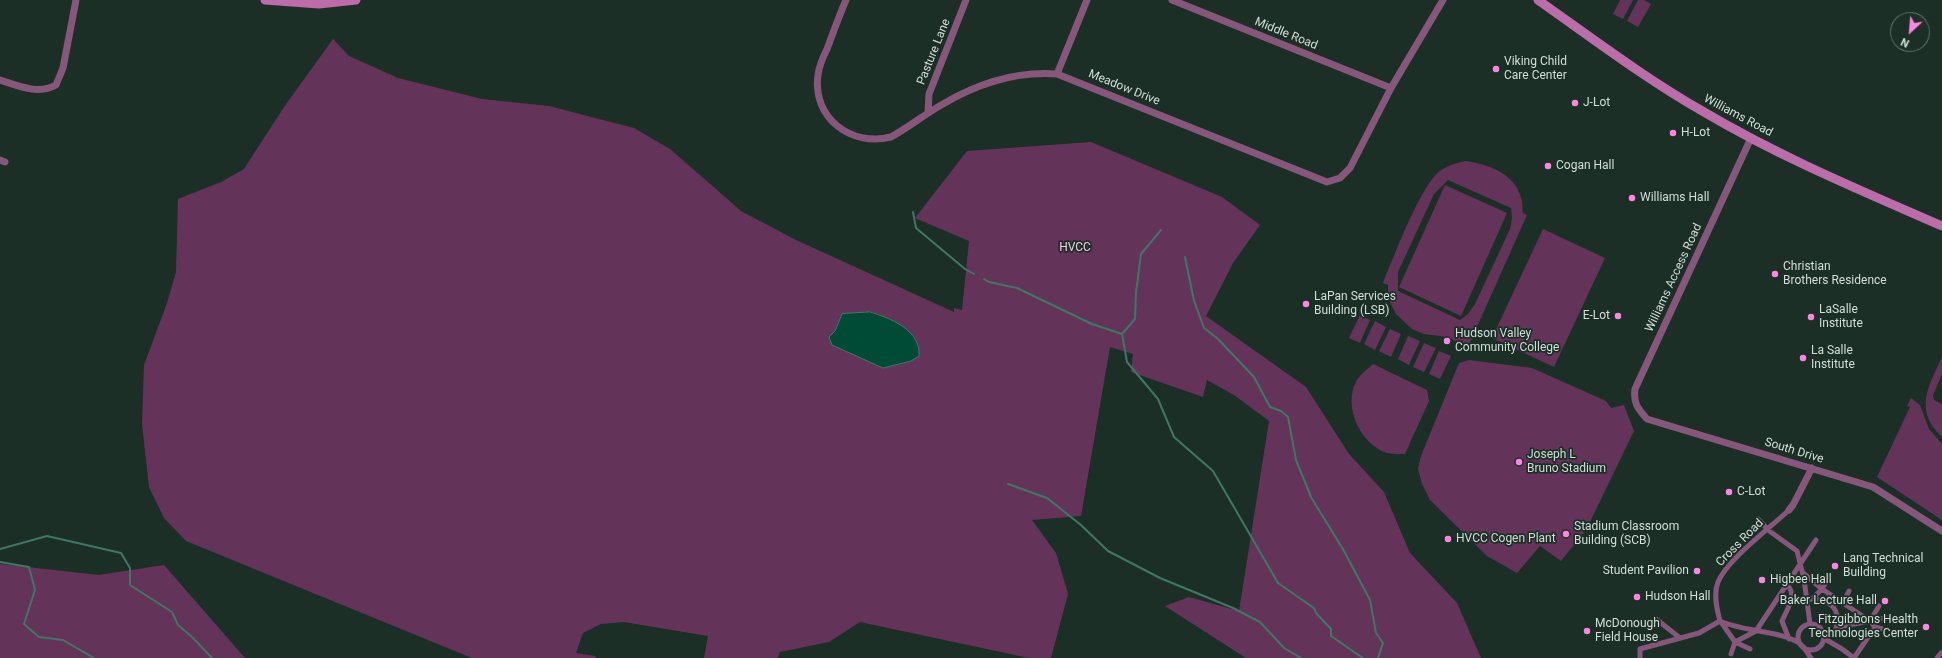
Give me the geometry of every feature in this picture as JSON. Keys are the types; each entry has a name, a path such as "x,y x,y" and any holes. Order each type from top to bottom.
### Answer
{"main road":[{"path":"265,0 319,4 356,0"},
{"name":"Williams Road","path":"1538,0 1662,86 1703,112 1751,138 1942,226"}],"street":[{"path":"0,80 41,91 48,90 56,85 63,68 76,0"},
{"name":"Meadow Drive","path":"846,0 817,75 822,104 833,123 848,134 868,139 881,140 891,137 959,95 1015,76 1042,73 1057,74 1327,182 1340,178 1350,168 1391,88 1443,0"},
{"name":"Pasture Lane","path":"928,113 929,94 966,0"},
{"path":"1057,74 1087,0"},
{"name":"Middle Road","path":"1172,0 1391,88"},
{"name":"Williams Access Road","path":"1636,406 1634,389 1751,138"},
{"name":"South Drive","path":"1636,406 1647,419 1873,487 1942,531"},
{"name":"Cross Road","path":"1720,621 1715,601 1717,583 1731,564 1789,510 1812,468"},
{"path":"1758,519 1768,530 1797,551 1803,573 1810,624"},
{"path":"1731,654 1735,642 1756,631 1787,585 1800,562 1816,540"},
{"path":"1803,573 1822,589 1870,621 1875,627 1882,629"},
{"path":"1813,598 1822,589 1829,577"},
{"path":"1787,585 1791,590 1792,597 1782,621 1788,639"},
{"path":"1843,603 1849,591"},
{"path":"1720,621 1730,626 1788,639 1800,644 1806,649 1813,650 1821,646 1825,639 1836,628 1838,620 1834,608 1825,600 1806,598"},
{"path":"1870,621 1879,606"},
{"path":"1836,628 1884,618 1895,618"},
{"path":"1656,619 1680,638"},
{"path":"1640,658 1640,649 1699,633 1720,621"},
{"path":"1720,621 1735,642 1750,649"},
{"path":"1812,658 1800,644 1799,633 1803,626 1814,624 1821,628 1825,639 1842,648 1854,658 1875,627"},
{"path":"1812,658 1813,650"},
{"path":"1937,658 1941,653"}],"green space":[{"path":"1620,0 1633,0 1623,19 1613,14"},
{"path":"1638,0 1644,0 1651,4 1638,27 1627,21"},
{"name":"HVCC","path":"333,39 349,56 398,78 482,99 549,106 634,128 670,149 741,211 796,240 954,312 954,308 962,310 969,241 915,218 967,151 1091,142 1222,197 1260,225 1233,263 1206,316 1306,387 1349,454 1384,492 1410,553 1457,603 1481,658 1246,658 1165,606 1189,597 1239,611 1269,421 1234,395 1207,380 1203,397 1131,372 1133,354 1110,347 1081,516 1032,520 1056,553 1068,594 1051,658 1029,658 860,622 829,642 780,652 778,658 704,658 708,636 624,622 601,624 583,633 576,653 595,656 596,658 472,658 186,541 164,518 149,487 142,424 144,365 167,303 176,272 178,199 221,182 244,169 284,107"},
{"path":"1466,161 1491,167 1499,171 1513,182 1518,189 1522,201 1523,213 1527,215 1468,347 1447,337 1424,334 1412,329 1396,314 1388,298 1388,285 1383,283 1416,206 1432,179 1443,169","holes":["1448,180 1511,208 1512,218 1510,229 1475,304 1468,314 1460,320 1398,291 1398,272 1434,194"]},
{"path":"1445,185 1507,213 1461,316 1399,287"},
{"path":"1543,229 1605,258 1554,367 1492,338"},
{"path":"1360,315 1370,320 1360,343 1349,338"},
{"path":"1375,321 1386,327 1375,350 1364,344"},
{"path":"1390,329 1401,334 1391,357 1379,351"},
{"path":"1408,336 1420,341 1409,365 1398,359"},
{"path":"1424,343 1436,348 1424,372 1413,367"},
{"path":"1439,351 1451,356 1440,379 1429,374"},
{"path":"1942,357 1942,374 1933,395 1934,400 1942,404 1942,437 1933,427 1928,417 1926,398 1932,378"},
{"name":"Joseph L Bruno Stadium","path":"1469,360 1532,368 1606,401 1611,408 1624,405 1634,431 1586,530 1561,561 1540,546 1517,573 1487,556 1430,500 1422,484 1418,469 1421,456 1459,363"},
{"path":"1373,364 1427,390 1429,401 1405,454 1387,453 1377,448 1362,433 1356,423 1353,413 1352,392 1359,377"},
{"path":"1911,398 1920,405 1929,429 1942,444 1942,520 1877,477 1910,407 1907,406"},
{"path":"0,564 99,575 164,565 245,658 0,658"}],"shaded area":[{"path":"870,312 903,326 910,332 918,347 919,356 911,361 883,368 832,345 829,337 835,331 842,314"}],"waterway":[{"path":"913,212 916,228 965,269 974,274"},
{"path":"1122,334 1135,319 1136,293 1141,254 1161,230"},
{"path":"1185,257 1194,301 1204,328 1218,339 1254,377 1270,407 1281,411 1288,417 1296,460 1311,497 1344,551 1370,600 1376,633 1383,643 1378,658"},
{"path":"984,279 989,282 1017,288 1092,324 1122,334 1127,362 1158,399 1174,437 1213,471 1278,583 1314,608 1316,613 1331,629 1331,636 1363,658"},
{"path":"1008,484 1047,498 1081,525 1108,551 1160,578 1233,608 1260,622 1284,648 1301,658"},
{"path":"0,549 47,536 121,553 130,568 130,585 172,612 178,625 212,658"},
{"path":"0,562 29,567 35,590 24,624 39,637 63,640 94,658"}],"place":[{"name":"Viking Child Care Center","path":"1496,69"},
{"name":"J-Lot","path":"1575,103"},
{"name":"H-Lot","path":"1673,133"},
{"name":"Cogan Hall","path":"1548,166"},
{"name":"Williams Hall","path":"1632,198"},
{"name":"Christian Brothers Residence","path":"1775,274"},
{"name":"LaPan Services Building (LSB)","path":"1306,304"},
{"name":"E-Lot","path":"1618,316"},
{"name":"LaSalle Institute","path":"1811,317"},
{"name":"Hudson Valley Community College","path":"1447,341"},
{"name":"La Salle Institute","path":"1803,358"},
{"name":"Joseph L Bruno Stadium","path":"1519,462"},
{"name":"C-Lot","path":"1729,492"},
{"name":"Stadium Classroom Building (SCB)","path":"1566,534"},
{"name":"HVCC Cogen Plant","path":"1448,539"},
{"name":"Lang Technical Building","path":"1835,566"},
{"name":"Student Pavilion","path":"1697,571"},
{"name":"Higbee Hall","path":"1762,580"},
{"name":"Hudson Hall","path":"1637,597"},
{"name":"Baker Lecture Hall","path":"1885,601"},
{"name":"Fitzgibbons Health Technologies Center","path":"1926,627"},
{"name":"McDonough Field House","path":"1587,631"}]}
